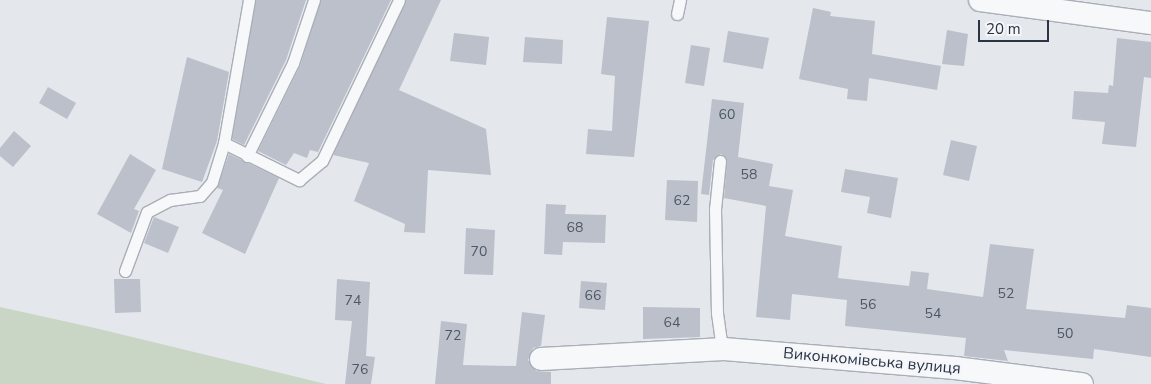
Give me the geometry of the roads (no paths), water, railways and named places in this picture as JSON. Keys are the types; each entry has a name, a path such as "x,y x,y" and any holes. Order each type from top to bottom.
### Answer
{"street":[{"path":"980,0 1069,7 1151,23"},
{"name":"Виконкомівська вулиця","path":"541,359 722,349 955,368 1082,384"}],"lane":[{"path":"125,270 147,212 170,200 200,196 212,182 224,143 249,0"},
{"path":"247,156 293,63 314,0"},
{"path":"224,143 298,180 322,161 399,0"},
{"path":"677,14 680,0"},
{"path":"720,162 715,209 722,349"}]}
